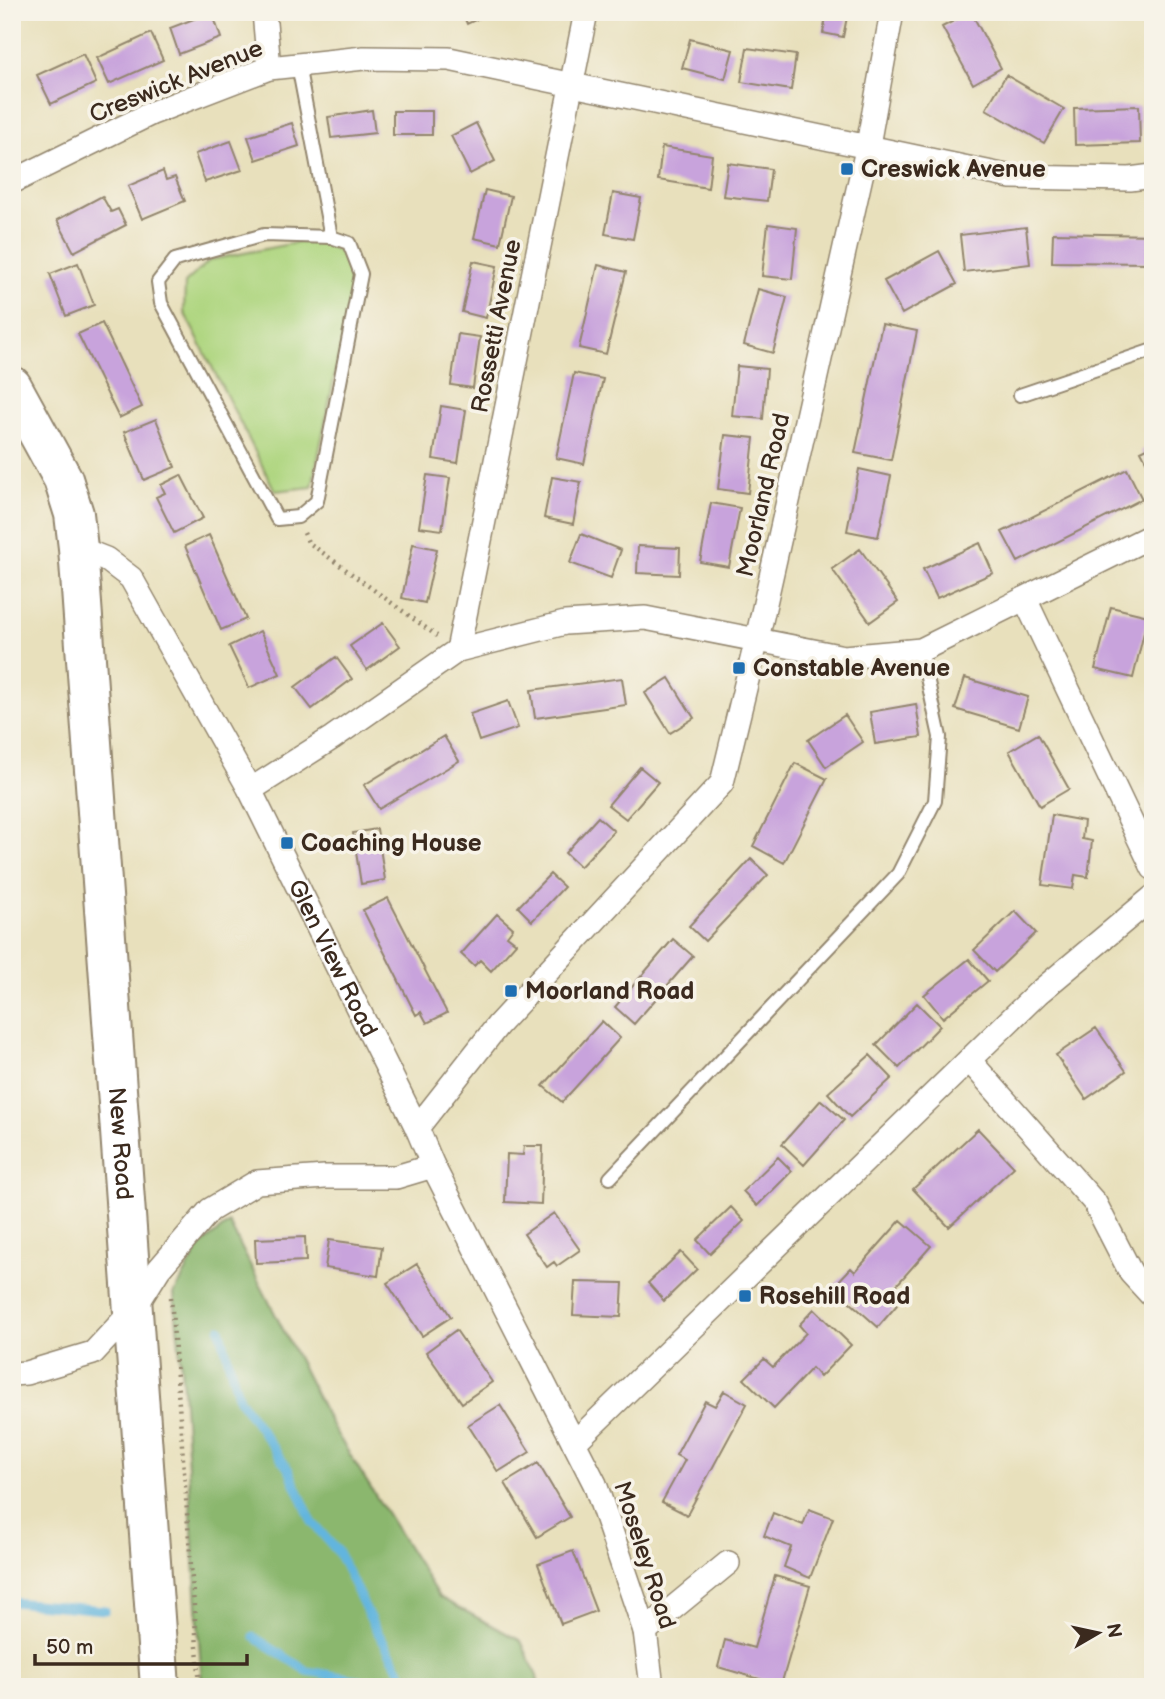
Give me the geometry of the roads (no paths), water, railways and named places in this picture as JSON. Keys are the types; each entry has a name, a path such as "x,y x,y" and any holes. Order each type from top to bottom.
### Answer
{"highway":[{"path":"12,386 63,479 74,514 78,548"},
{"name":"New Road","path":"78,548 160,1687"}],"street":[{"path":"264,12 269,68"},
{"name":"Rossetti Avenue","path":"458,650 586,12"},
{"name":"Moorland Road","path":"417,1128 498,1025 722,783 757,639 867,145 892,12"},
{"name":"Creswick Avenue","path":"12,182 152,113 269,68 364,58 449,59 1011,177 1130,179 1153,176"},
{"path":"250,790 332,738 458,650 565,623 645,618 845,657 921,650 1153,535"},
{"name":"Glen View Road","path":"78,548 106,559 131,578 250,790 417,1128 433,1166 574,1443"},
{"path":"1025,599 1153,868"},
{"path":"574,1443 1038,993 1153,897"},
{"path":"970,1060 1095,1203 1131,1273 1153,1297"},
{"path":"12,1374 26,1373 93,1353 134,1309 168,1259 210,1210 257,1182 325,1177 396,1177 433,1166"},
{"name":"Moseley Road","path":"574,1443 595,1484 645,1631 652,1687"},
{"path":"645,1631 728,1563"}],"lane":[{"path":"298,65 331,237"},
{"path":"264,235 331,237 349,243 361,274 317,501 298,517 277,519 161,303 158,282 175,260 264,235"},
{"path":"1020,395 1153,350"},
{"path":"610,1178 898,874 935,801 940,737 921,650"}],"waterway":[{"path":"220,1329 239,1399 289,1470 312,1522 338,1552 373,1624 404,1677 413,1687"},
{"path":"12,1602 105,1610"},
{"path":"254,1637 307,1671 360,1680 363,1687"}],"place":[{"name":"Creswick Avenue","path":"847,169"},
{"name":"Constable Avenue","path":"739,668"},
{"name":"Coaching House","path":"287,843"},
{"name":"Moorland Road","path":"511,991"},
{"name":"Rosehill Road","path":"745,1296"}]}
